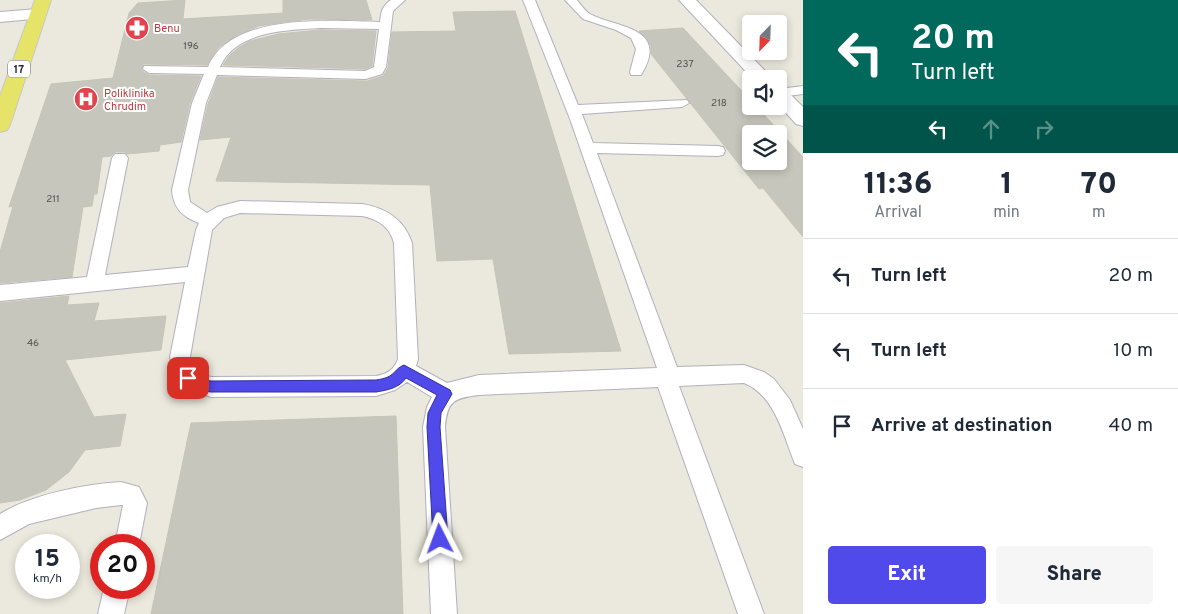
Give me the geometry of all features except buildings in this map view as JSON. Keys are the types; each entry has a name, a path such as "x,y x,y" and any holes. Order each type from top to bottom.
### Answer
{"main road":[{"name":"17","path":"0,125 40,7"}],"street":[{"path":"687,0 755,70"},
{"path":"0,17 40,7"},
{"path":"787,102 803,119"}],"lane":[{"path":"149,69 366,75 380,67 387,10 399,0"},
{"path":"528,0 587,148 751,614"},
{"path":"571,0 585,17 626,29 637,38 642,48 636,72"},
{"path":"209,220 186,210 180,199 196,112 223,51 236,42 260,32 306,26 384,26"},
{"path":"787,93 803,90"},
{"path":"573,110 682,103"},
{"path":"587,148 718,151"},
{"path":"94,284 120,158"},
{"path":"240,207 362,210 374,212 389,220 400,233 403,243 408,359 398,379 376,386 211,387 198,384 188,378 182,369 180,357 204,230 209,220 221,211 240,207"},
{"path":"0,293 196,274"},
{"path":"404,370 446,394"},
{"path":"444,614 434,427 438,403 446,394 455,389 479,385 744,374 763,381 778,400 803,456"},
{"path":"0,528 29,512 113,494 128,494 135,503 129,534"},
{"path":"111,614 114,599"}],"place":[{"name":"Benu","path":"137,28"},
{"name":"Poliklinika Chrudim","path":"86,99"}],"route":[{"path":"188,378 198,384 211,387 376,386 388,384 398,379 404,370 446,394 438,403 434,427 440,539"}]}
